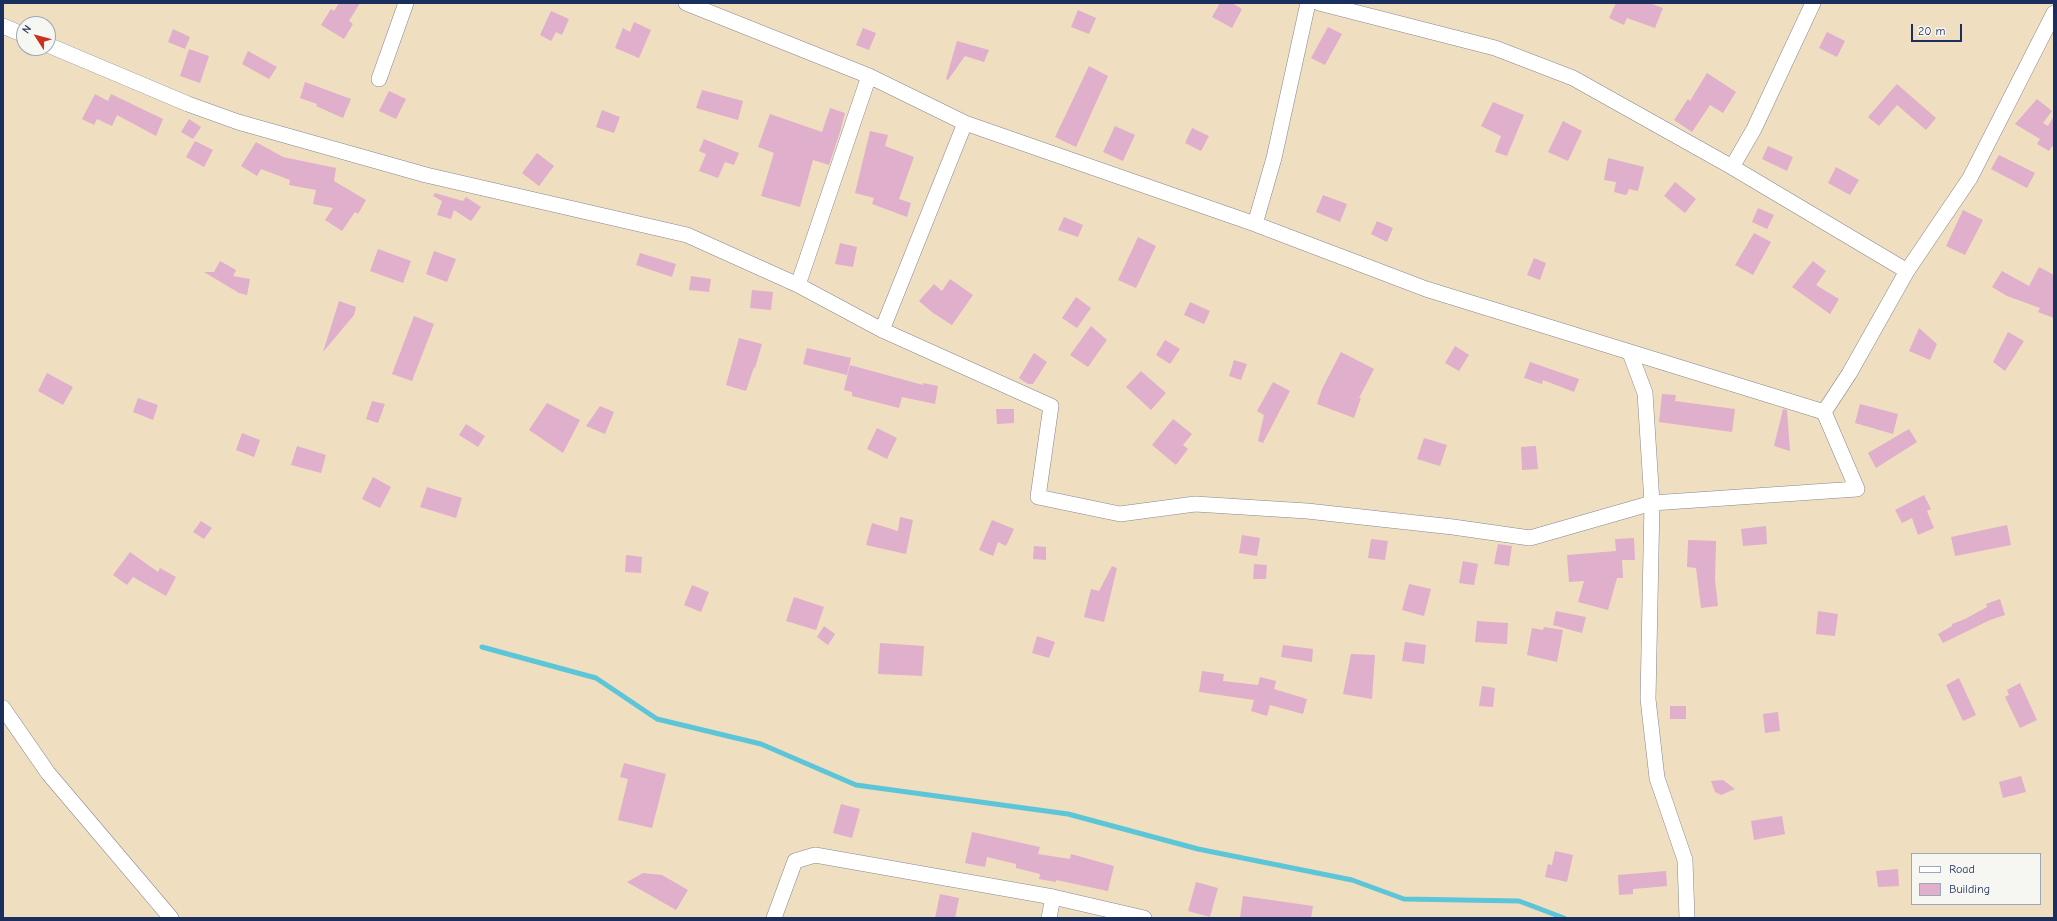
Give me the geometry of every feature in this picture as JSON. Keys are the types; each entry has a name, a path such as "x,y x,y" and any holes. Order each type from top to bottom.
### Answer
{"street":[{"path":"379,79 406,3"},
{"path":"56,48 188,104 238,122 426,175 687,235 798,285 882,330 1051,406 1038,497 1120,514 1195,504 1306,511 1530,538 1652,503 1857,489 1824,412 1426,289 1255,224 965,123 869,76 686,3"},
{"path":"1255,224 1317,3 1495,48 1572,78 1732,167 1907,271"},
{"path":"1732,167 1754,129 1813,3"},
{"path":"1824,412 1849,374 1907,271 1970,178 2054,12"},
{"path":"3,26 16,31"},
{"path":"798,285 869,76"},
{"path":"882,330 965,123"},
{"path":"1630,353 1645,393 1652,503 1648,699 1657,778 1685,860 1687,918"},
{"path":"3,708 48,773 171,918"},
{"path":"774,918 795,861 815,855 1053,897 1144,918"},
{"path":"1049,918 1053,897"}],"building":[{"path":"339,3 360,3 349,21 353,24 344,39 321,25 331,9 334,11"},
{"path":"1220,3 1232,3 1242,9 1232,28 1212,17"},
{"path":"1616,3 1649,3 1663,8 1655,28 1627,18 1624,25 1609,18"},
{"path":"1078,10 1096,18 1089,34 1071,27"},
{"path":"551,11 569,19 562,35 556,32 551,41 540,35"},
{"path":"634,22 651,30 639,58 615,48 623,28 630,32"},
{"path":"1328,27 1342,34 1325,65 1311,58"},
{"path":"863,28 876,33 869,50 856,45"},
{"path":"173,29 190,37 185,49 168,42"},
{"path":"1827,32 1845,41 1837,57 1819,48"},
{"path":"957,41 989,50 984,62 965,56 948,80 946,79"},
{"path":"189,49 209,56 200,83 180,76"},
{"path":"248,51 277,67 269,79 242,64"},
{"path":"1089,66 1108,76 1076,147 1055,137"},
{"path":"1707,73 1736,92 1723,113 1710,105 1692,132 1674,120 1688,99 1690,101"},
{"path":"305,82 351,99 343,118 316,106 317,104 300,98"},
{"path":"1897,84 1936,118 1926,130 1897,105 1879,126 1868,117"},
{"path":"702,90 743,101 738,120 696,108"},
{"path":"389,91 406,99 396,119 379,111"},
{"path":"95,94 108,101 111,94 163,119 156,136 117,115 112,126 97,119 94,125 82,119"},
{"path":"2037,99 2052,111 2043,123 2048,126 2054,116 2054,148 2052,146 2049,151 2037,144 2040,139 2015,124"},
{"path":"1493,102 1524,115 1507,156 1495,152 1501,136 1481,126"},
{"path":"830,108 845,113 840,132 829,165 813,160 800,207 761,196 774,153 758,147 770,114 822,132"},
{"path":"602,110 620,117 614,133 596,127"},
{"path":"189,119 201,127 193,139 181,132"},
{"path":"1563,121 1582,131 1568,161 1548,152"},
{"path":"1115,126 1135,135 1123,161 1103,152"},
{"path":"1192,128 1209,136 1201,151 1185,143"},
{"path":"870,131 888,135 885,146 914,157 899,199 911,203 907,217 872,204 874,198 855,193"},
{"path":"704,139 739,153 734,165 725,162 718,178 699,171 706,154 699,151"},
{"path":"195,141 213,150 204,167 186,157"},
{"path":"256,142 283,157 336,168 334,181 366,200 358,214 355,212 342,231 325,220 333,208 313,204 316,190 289,185 290,180 261,169 257,176 241,166"},
{"path":"1768,146 1793,157 1787,171 1762,159"},
{"path":"537,153 554,166 539,186 522,173"},
{"path":"1999,155 2035,173 2027,188 1991,169"},
{"path":"1608,158 1644,167 1638,191 1629,189 1625,195 1614,192 1616,182 1604,180"},
{"path":"1836,167 1859,180 1850,195 1828,183"},
{"path":"1675,182 1696,199 1685,213 1664,196"},
{"path":"435,193 463,201 466,197 481,207 471,221 454,210 451,219 437,215 442,201 433,196"},
{"path":"1323,195 1347,204 1340,222 1316,212"},
{"path":"1758,208 1774,215 1767,229 1752,222"},
{"path":"1963,210 1983,220 1965,255 1946,246"},
{"path":"1064,217 1083,225 1078,237 1058,230"},
{"path":"1377,221 1393,228 1387,242 1371,234"},
{"path":"1754,233 1771,242 1753,275 1735,265"},
{"path":"1138,237 1156,246 1136,288 1118,280"},
{"path":"840,243 857,247 853,267 835,264"},
{"path":"378,249 411,261 403,283 370,271"},
{"path":"434,251 456,259 447,282 426,274"},
{"path":"640,253 676,264 672,277 636,265"},
{"path":"1534,258 1546,263 1540,280 1527,275"},
{"path":"220,261 236,270 233,276 250,279 247,295 239,293 204,272 214,272"},
{"path":"1813,261 1826,271 1816,285 1839,299 1830,314 1792,287"},
{"path":"2039,267 2054,275 2054,318 2038,312 2040,308 2007,296 1992,287 2002,271 2029,286"},
{"path":"691,276 711,279 709,292 689,290"},
{"path":"950,279 973,295 952,325 933,313 919,301 934,284 942,291"},
{"path":"752,290 773,292 771,310 750,308"},
{"path":"1076,297 1091,308 1077,328 1062,318"},
{"path":"339,301 356,307 354,315 323,352"},
{"path":"1190,302 1210,311 1204,324 1184,315"},
{"path":"414,316 434,324 412,381 392,374"},
{"path":"1091,326 1107,340 1088,367 1070,355"},
{"path":"1919,328 1937,344 1930,360 1909,351"},
{"path":"2008,332 2024,341 2005,371 1993,362"},
{"path":"739,338 762,344 746,391 726,385"},
{"path":"1165,340 1180,349 1170,364 1156,355"},
{"path":"1455,346 1469,355 1459,371 1445,363"},
{"path":"807,348 851,358 847,375 803,364"},
{"path":"1341,352 1374,369 1359,398 1361,398 1354,418 1317,404 1322,389"},
{"path":"1034,353 1047,362 1033,384 1028,384 1019,378"},
{"path":"1234,360 1247,364 1241,380 1229,376"},
{"path":"1530,362 1579,379 1574,392 1543,380 1542,384 1524,378"},
{"path":"850,365 923,385 923,383 938,386 935,404 902,397 899,408 852,396 852,392 844,390"},
{"path":"1141,371 1166,393 1151,410 1126,387"},
{"path":"47,373 73,387 63,405 38,391"},
{"path":"1273,382 1290,391 1263,443 1258,441 1264,415 1257,411"},
{"path":"1662,394 1676,395 1675,401 1735,409 1732,432 1659,422"},
{"path":"138,398 158,405 153,420 133,412"},
{"path":"372,401 385,404 378,423 366,419"},
{"path":"547,403 580,420 563,453 529,430"},
{"path":"1860,404 1898,414 1893,434 1855,423"},
{"path":"600,406 614,412 605,434 586,426"},
{"path":"996,409 1014,409 1014,423 997,424"},
{"path":"1783,409 1787,410 1790,451 1774,446"},
{"path":"1173,419 1192,434 1183,445 1188,449 1176,465 1152,445"},
{"path":"466,424 485,436 478,447 459,435"},
{"path":"877,428 897,438 887,459 867,449"},
{"path":"1909,429 1917,442 1876,468 1868,453"},
{"path":"242,433 260,440 254,457 236,450"},
{"path":"1424,438 1447,445 1440,466 1417,459"},
{"path":"297,446 326,455 321,473 291,465"},
{"path":"1536,446 1538,469 1522,470 1521,447"},
{"path":"373,477 391,487 380,508 362,499"},
{"path":"427,487 462,498 456,518 420,507"},
{"path":"1924,495 1931,509 1927,511 1934,528 1918,535 1912,518 1902,523 1895,510"},
{"path":"900,517 913,520 906,554 866,545 872,523 898,531"},
{"path":"992,520 1014,529 1006,546 998,542 993,556 979,550"},
{"path":"201,521 212,528 204,539 193,532"},
{"path":"2007,525 2011,545 1955,556 1951,537"},
{"path":"1766,526 1767,544 1743,546 1741,529"},
{"path":"1242,535 1260,538 1257,556 1239,553"},
{"path":"1634,538 1635,560 1622,560 1623,578 1617,578 1608,610 1578,602 1584,581 1569,582 1567,555 1616,551 1615,539"},
{"path":"1371,539 1388,541 1385,560 1368,558"},
{"path":"1688,540 1716,541 1715,580 1718,606 1701,608 1696,568 1687,567"},
{"path":"1498,544 1512,546 1509,566 1494,564"},
{"path":"1034,546 1046,547 1046,560 1033,559"},
{"path":"130,552 158,572 160,568 176,577 166,596 133,577 127,585 113,575"},
{"path":"626,555 642,557 641,573 625,572"},
{"path":"1463,561 1478,564 1474,585 1459,583"},
{"path":"1254,564 1267,565 1266,579 1253,579"},
{"path":"1112,566 1117,568 1104,622 1084,617 1091,589 1099,591"},
{"path":"1409,584 1431,589 1424,616 1402,610"},
{"path":"692,585 709,592 701,612 684,605"},
{"path":"794,597 824,607 816,630 786,621"},
{"path":"2000,599 2005,615 1990,620 1943,643 1938,634 1952,626 1952,624 1987,607 1986,604"},
{"path":"1556,611 1586,617 1582,633 1553,625"},
{"path":"1818,611 1838,614 1835,636 1816,634"},
{"path":"1477,621 1508,623 1507,644 1475,642"},
{"path":"824,626 835,634 828,645 817,637"},
{"path":"1544,627 1563,630 1557,662 1527,655 1532,628 1543,630"},
{"path":"1037,636 1055,642 1049,658 1032,653"},
{"path":"1405,642 1426,645 1424,664 1402,661"},
{"path":"880,643 924,646 922,676 878,674"},
{"path":"1283,645 1313,649 1312,662 1281,657"},
{"path":"1351,654 1375,655 1372,699 1343,694"},
{"path":"1202,671 1224,674 1223,681 1258,685 1260,677 1276,681 1274,689 1307,699 1303,714 1270,705 1267,716 1251,711 1254,700 1199,692"},
{"path":"1959,678 1976,715 1963,721 1946,685"},
{"path":"2020,683 2037,720 2020,728 2005,697 2009,695 2007,690"},
{"path":"1482,686 1495,688 1493,707 1479,706"},
{"path":"1670,706 1686,706 1686,719 1670,719"},
{"path":"1778,712 1780,731 1765,733 1763,714"},
{"path":"624,763 666,774 652,828 618,820 628,779 620,777"},
{"path":"2021,776 2026,792 2003,798 1999,782"},
{"path":"1723,780 1735,789 1721,795 1715,792 1711,781"},
{"path":"841,804 860,809 852,838 833,833"},
{"path":"1782,816 1785,834 1754,840 1751,821"},
{"path":"972,832 1040,847 1038,854 1070,859 1071,854 1114,866 1108,891 1056,880 1056,882 1039,879 1040,874 1016,868 1016,864 987,857 985,867 965,863"},
{"path":"1555,851 1573,855 1567,882 1545,877 1548,864 1552,865"},
{"path":"1898,869 1899,886 1878,887 1876,871"},
{"path":"1666,871 1667,886 1633,889 1633,894 1619,895 1618,875"},
{"path":"643,873 662,875 688,890 676,910 627,882"},
{"path":"1196,882 1218,888 1210,917 1188,911"},
{"path":"940,894 959,898 955,918 935,918"},
{"path":"1243,896 1313,906 1311,918 1240,918"}],"waterway":[{"path":"482,647 596,678 657,719 761,744 856,785 1068,814 1198,849 1352,880 1404,899 1519,901 1564,918"}]}
